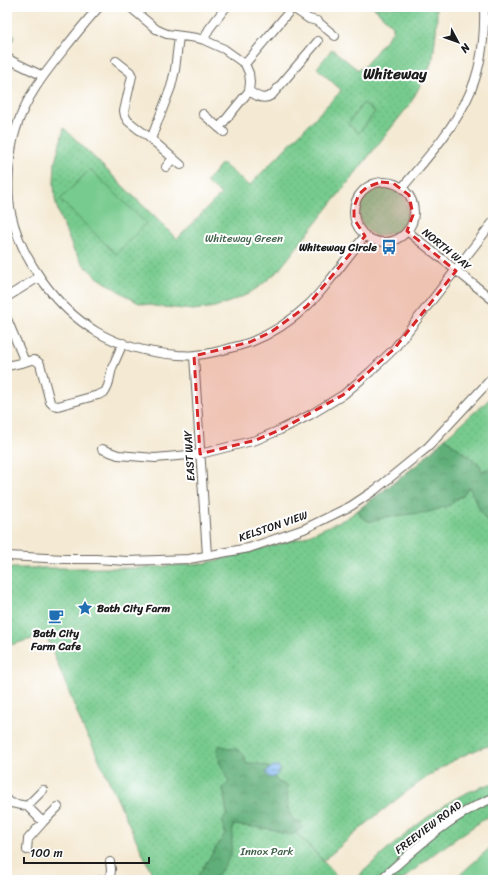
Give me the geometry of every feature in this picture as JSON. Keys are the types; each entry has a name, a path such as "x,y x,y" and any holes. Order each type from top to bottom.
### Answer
{"street":[{"path":"99,7 43,76 23,110 16,127 12,143 9,211 22,246 39,277 46,288 70,312 88,327 99,333 123,344 145,351 194,356 214,353 250,342 272,332 289,321 308,306 365,236"},
{"path":"130,7 156,29 167,34 204,40 224,49 245,64 250,82 249,91 221,130 203,114"},
{"path":"204,40 209,29 226,7"},
{"path":"245,64 293,7 309,19 317,21 335,36"},
{"path":"402,188 449,130 468,98 474,83 481,54 484,7"},
{"path":"151,139 171,87 175,70 179,36"},
{"path":"249,91 261,98 267,98 272,95 318,40"},
{"path":"7,57 12,61 43,76"},
{"path":"116,61 130,72 132,76 124,116 181,165"},
{"path":"166,167 173,158"},
{"path":"382,182 393,183 402,188 409,195 413,205 414,215 407,231 397,239 387,242 375,241 365,236 358,228 354,219 354,207 359,194 371,184 382,182"},
{"path":"102,449 118,455 155,458 200,454 256,440 310,415 343,395 370,372 394,348 493,222"},
{"name":"NORTH WAY","path":"407,231 493,300"},
{"path":"7,297 39,277"},
{"path":"7,319 25,362"},
{"path":"7,366 37,360 40,364 50,402 53,405 58,406 105,392 112,368 123,344"},
{"name":"EAST WAY","path":"194,356 207,555"},
{"name":"KELSTON VIEW","path":"7,556 127,561 189,559 249,548 304,529 351,506 375,490 428,447 493,376"},
{"path":"28,806 43,790"},
{"name":"FREEVIEW ROAD","path":"380,880 410,853 453,819 493,798"},
{"path":"7,800 28,806 43,822"},
{"path":"27,850 28,839 58,808"},
{"path":"100,880 110,880 110,862"}],"highlighted area":[{"path":"381,182 393,183 409,195 413,215 407,231 456,271 394,349 343,395 280,430 256,440 200,454 194,356 250,342 271,332 307,306 365,236 354,219 354,207 359,194 367,187"}],"green space":[{"name":"Whiteway Green","path":"373,7 436,7 436,32 433,58 428,71 410,104 278,271 248,294 215,307 193,310 139,303 97,277 84,265 74,251 59,215 55,199 55,162 64,128 177,239 221,194 206,182 222,163 249,186 339,93 341,90 317,68 332,49 358,70 360,68 362,69 393,31 393,26"},
{"path":"7,23 14,37 7,47"},
{"path":"363,103 375,112 359,133 348,124"},
{"path":"90,169 146,223 116,254 60,200"},
{"path":"384,187 399,192 405,199 408,218 399,232 375,236 363,226 360,210 366,195 375,189"},
{"name":"Bath City Farm","path":"493,396 493,745 454,760 433,773 363,826 323,861 285,822 341,880 155,880 84,730 46,635 7,646 7,568 141,568 206,563 302,538 347,518 358,510 418,464"},
{"path":"445,438 479,464 482,471 492,467 493,529 483,516 469,487 461,498 460,496 450,505 429,512 386,517 373,521 368,521 361,517 358,510 418,464"},
{"path":"220,745 229,749 235,748 240,751 245,758 246,764 254,763 267,766 277,781 287,786 288,810 294,821 301,822 302,828 292,835 271,829 233,825 231,855 216,878 214,880 195,880 225,834 222,821 227,814 223,788 229,782 220,763 217,750"},
{"path":"493,783 493,813 435,853 402,880 354,880 379,857 430,815 462,795"},
{"path":"493,845 493,880 454,880"}],"water":[{"path":"273,766 278,766 280,768 279,772 271,778 266,772"}],"place":[{"name":"Whiteway Circle","path":"389,247"},
{"name":"Bath City Farm","path":"85,608"},
{"name":"Bath City Farm Cafe","path":"56,616"}],"district":[{"name":"Whiteway","path":"395,74"}],"park label":[{"name":"Innox Park","path":"267,851"}]}
